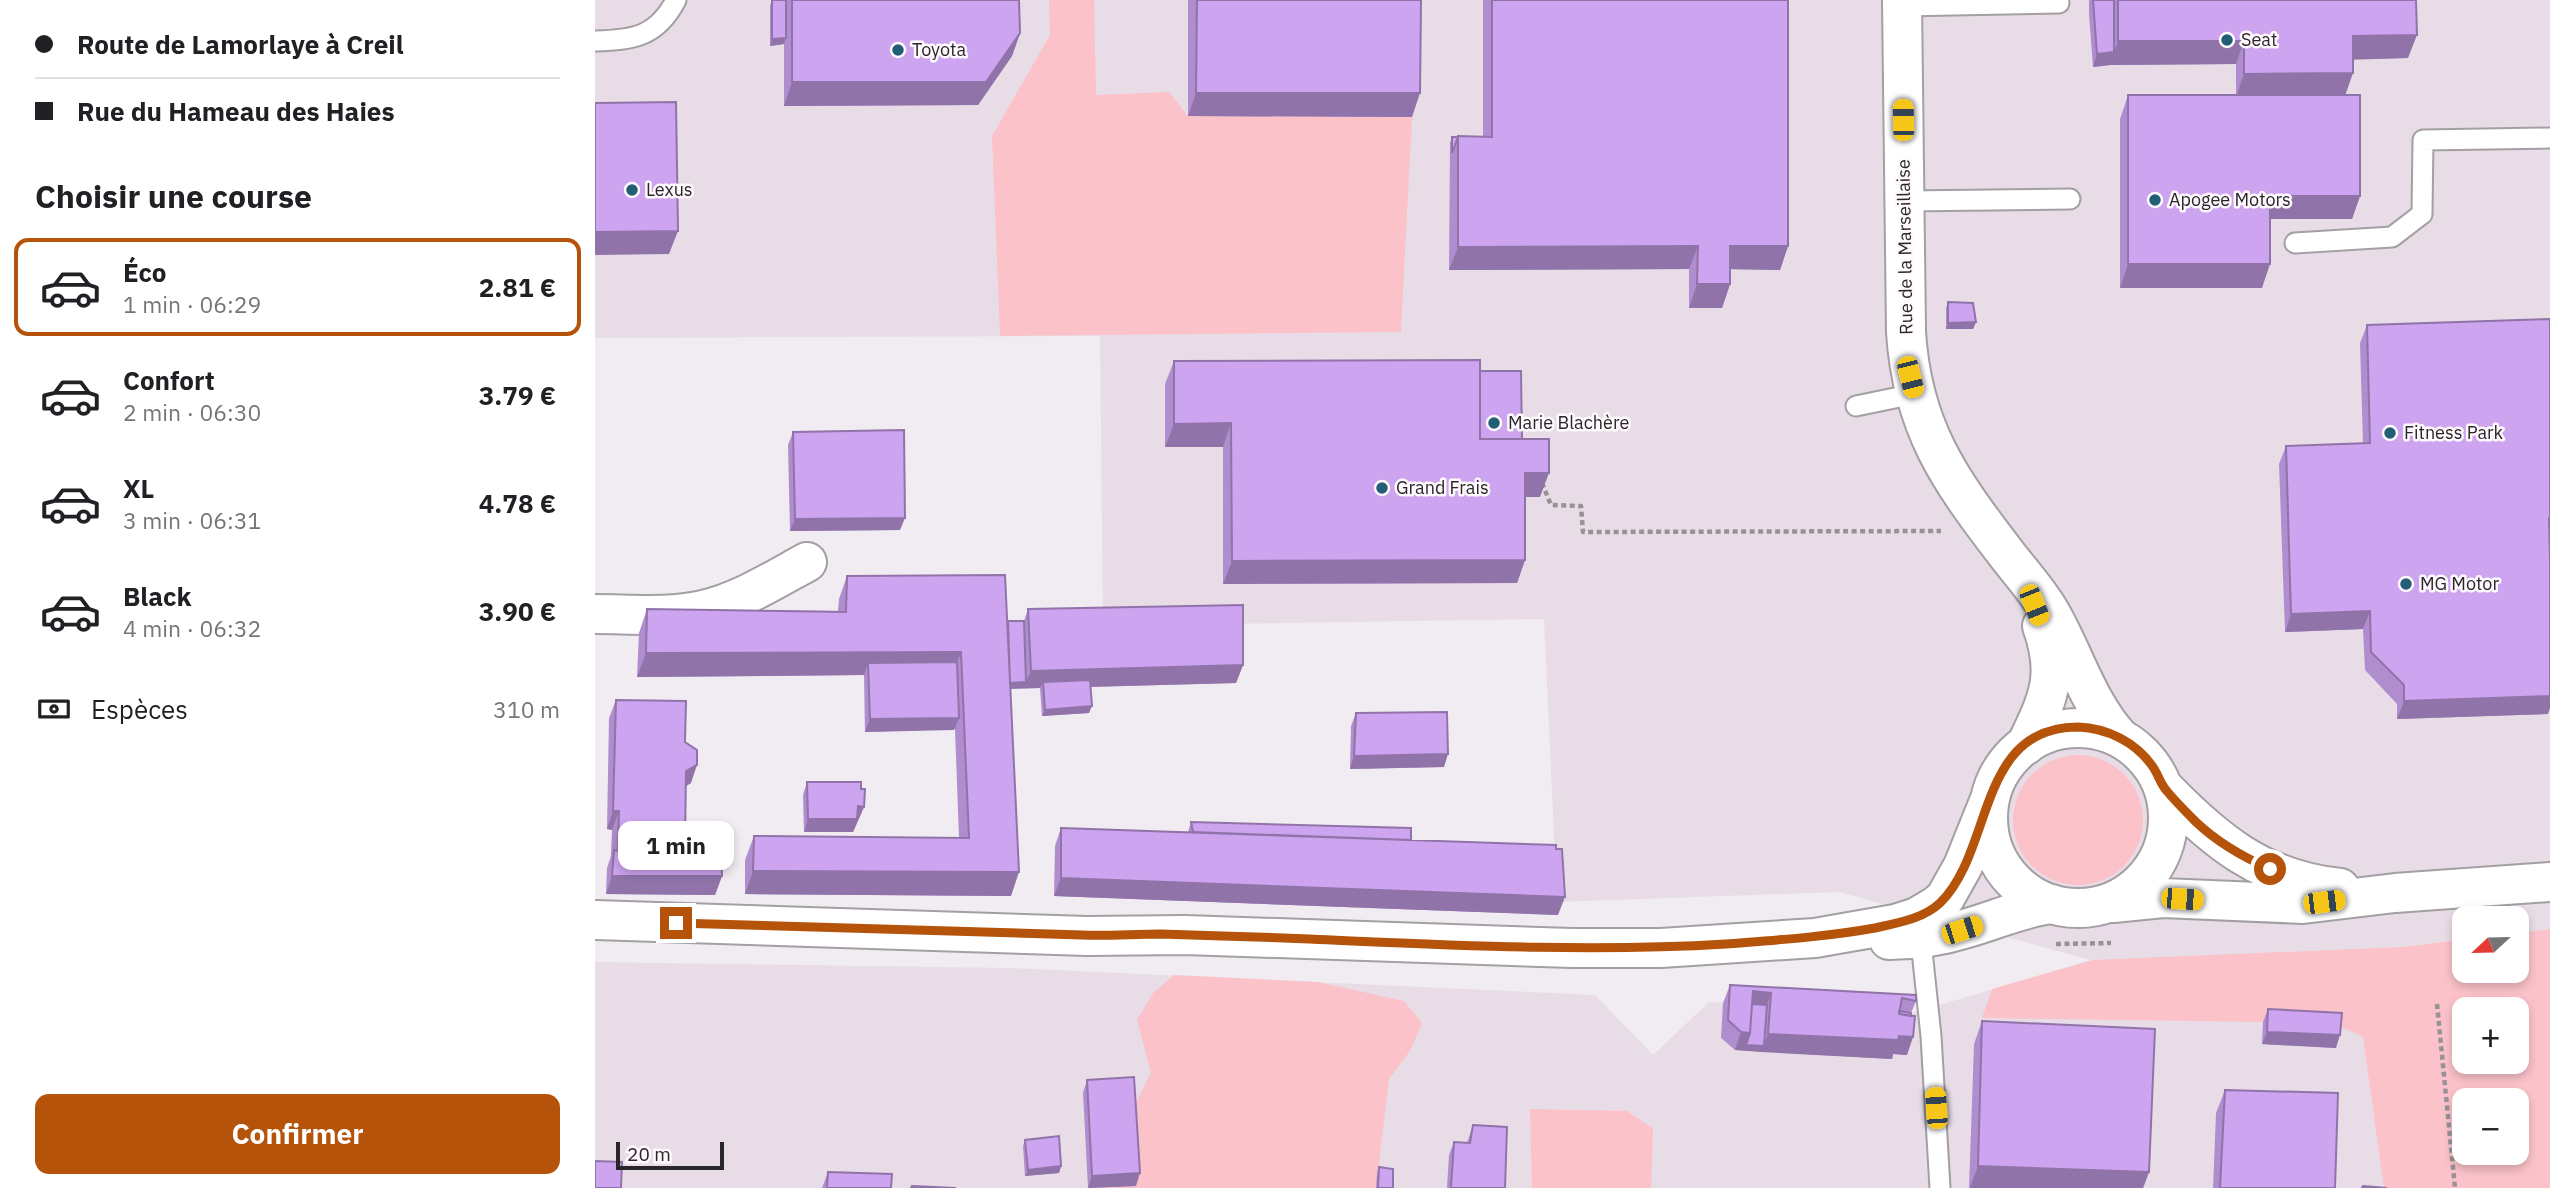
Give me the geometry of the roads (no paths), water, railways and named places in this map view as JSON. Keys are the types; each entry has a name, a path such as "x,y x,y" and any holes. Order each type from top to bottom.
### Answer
{"street":[{"name":"Rue de la Marseillaise","path":"1902,3 1906,332 1915,394 1927,434 1948,473 2042,599 2099,709 2120,738"},
{"name":"Rue de la Marseillaise","path":"2005,552 2034,605 2052,664 2045,704 2025,745"},
{"path":"595,614 678,613 702,610 739,598 807,562"},
{"path":"1919,928 1953,884 1963,866 2003,768 2025,745 2045,734 2077,727 2099,730 2120,738 2146,758 2163,787 2200,825 2249,860 2289,877 2328,887 2395,893"},
{"path":"2104,904 2133,888 2156,863 2167,832 2168,809 2163,787"},
{"path":"1990,799 1989,832 2001,863 2007,873 2023,888 2052,904"},
{"path":"595,920 1087,936 1185,935 1573,948 1661,948 1823,937 1887,941 1919,928 1962,930 2018,910 2052,904 2083,908 2155,898 2303,904 2395,893 2550,882"}],"lane":[{"path":"595,41 630,39 643,35 667,15 676,0"},
{"path":"1902,3 2059,3"},
{"path":"2295,243 2392,237 2422,214 2423,140 2550,138"},
{"path":"1905,201 2070,199"},
{"path":"1856,406 1915,394"},
{"path":"1919,928 1931,1036 1940,1188"}],"place":[{"name":"Seat","path":"2227,40"},
{"name":"Toyota","path":"898,50"},
{"name":"Lexus","path":"632,190"},
{"name":"Apogee Motors","path":"2155,200"},
{"name":"Marie Blachère","path":"1494,423"},
{"name":"Fitness Park","path":"2390,433"},
{"name":"Grand Frais","path":"1382,488"},
{"name":"MG Motor","path":"2406,584"}]}
